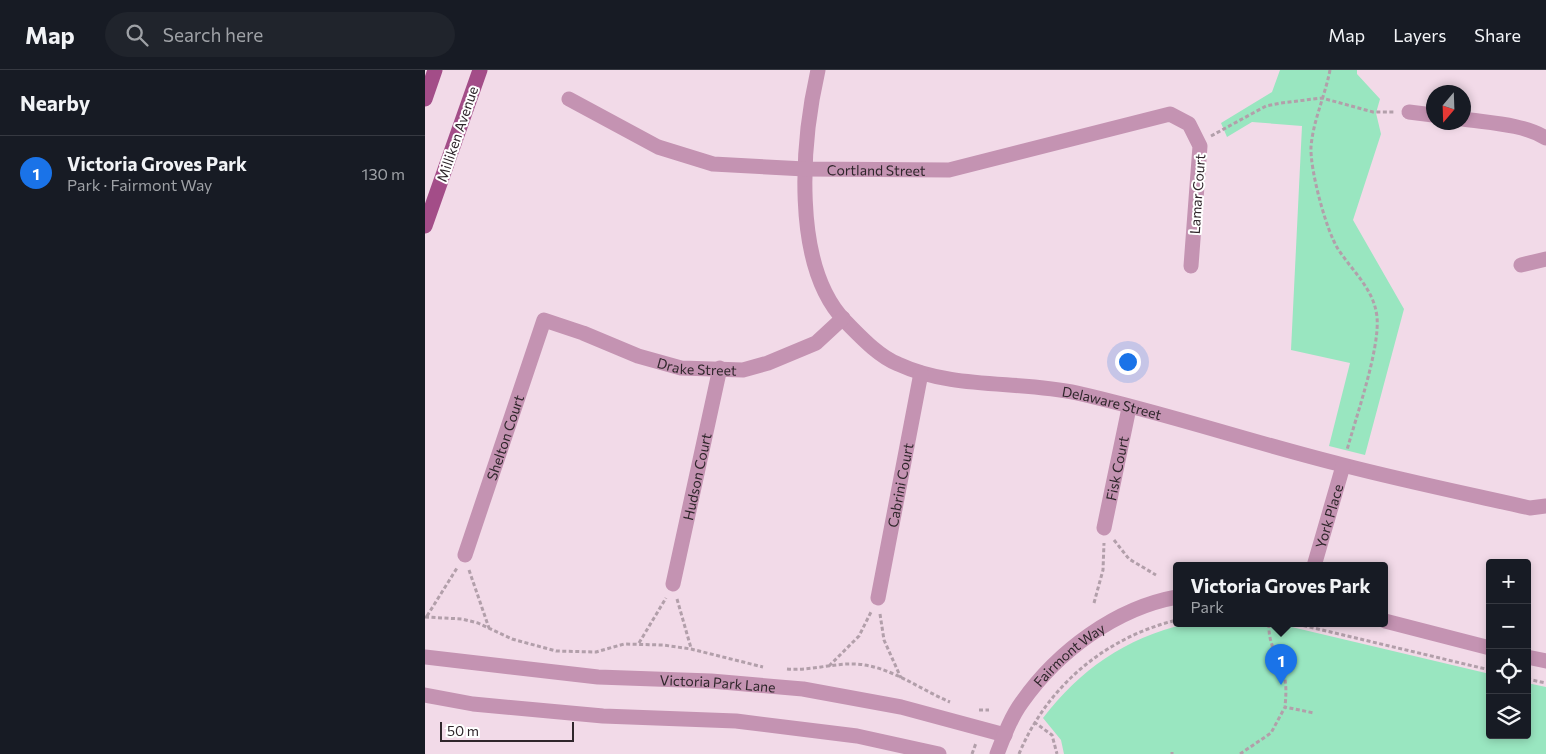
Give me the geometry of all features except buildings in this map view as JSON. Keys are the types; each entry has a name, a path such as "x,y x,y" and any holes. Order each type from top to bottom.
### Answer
{"main road":[{"path":"425,99 435,70"},
{"name":"Milliken Avenue","path":"425,226 480,70"}],"street":[{"name":"Delaware Street","path":"818,70 809,111 805,169 808,243 820,280 843,318 875,348 896,364 921,373 972,383 1026,384 1077,393 1343,466 1530,508 1546,506"},
{"name":"Cortland Street","path":"569,99 658,147 713,164 805,169 949,170 1169,114 1189,124"},
{"path":"1409,112 1426,114"},
{"path":"1471,121 1508,126 1539,134 1546,138"},
{"name":"Lamar Court","path":"1189,124 1199,143 1199,172 1191,266"},
{"path":"1521,265 1546,259"},
{"name":"Drake Street","path":"544,320 583,333 639,356 681,368 743,370 768,363 816,343 843,318"},
{"name":"Shelton Court","path":"465,555 544,320"},
{"name":"Hudson Court","path":"673,584 720,368"},
{"name":"Cabrini Court","path":"878,598 921,373"},
{"name":"Fisk Court","path":"1104,528 1129,408"},
{"name":"York Place","path":"1315,562 1343,466"},
{"name":"Fairmont Way","path":"997,754 1021,702 1053,665 1108,622 1155,601 1173,598"},
{"path":"1388,622 1486,647"},
{"name":"Victoria Park Lane","path":"425,657 598,677 711,681 803,689 901,707 1005,735"},
{"path":"1531,658 1546,662"},
{"path":"425,695 473,704 603,716 735,721 857,736 939,754"}],"path":[{"path":"1330,70 1311,148 1329,233 1338,249 1367,287 1375,303 1377,319 1371,361 1343,466"},
{"path":"1199,143 1266,106 1322,98 1373,112 1409,112"},
{"path":"1104,528 1129,559 1156,575"},
{"path":"1094,603 1103,570 1104,528"},
{"path":"465,555 426,617 462,619 512,638 556,651 596,652 624,644 639,643 691,649 767,668"},
{"path":"465,555 489,628"},
{"path":"639,643 660,611 673,584"},
{"path":"673,584 691,649"},
{"path":"829,666 859,636 878,598"},
{"path":"878,598 884,640 901,678"},
{"path":"1019,754 1034,722 1062,686 1107,649 1137,632 1173,621"},
{"path":"1240,754 1271,733 1285,707 1286,688 1283,672 1274,655 1269,627"},
{"path":"1310,627 1486,669"},
{"path":"783,669 857,664 874,667 959,705"},
{"path":"1531,680 1546,683"},
{"path":"1285,707 1314,713"},
{"path":"973,710 989,710"},
{"path":"1034,722 1052,735 1057,754"}],"green space":[{"path":"1280,70 1357,70 1357,74 1380,99 1376,113 1381,134 1353,220 1404,309 1365,455 1329,446 1350,363 1291,350 1302,126 1252,122 1227,137 1221,123 1272,92"},
{"path":"1175,627 1292,627 1486,673 1486,739 1531,739 1531,684 1546,687 1546,754 1064,754 1061,740 1043,718 1072,685 1088,671 1105,658 1143,638"}],"place":[{"name":"Victoria Groves Park","path":"1281,685"}]}
